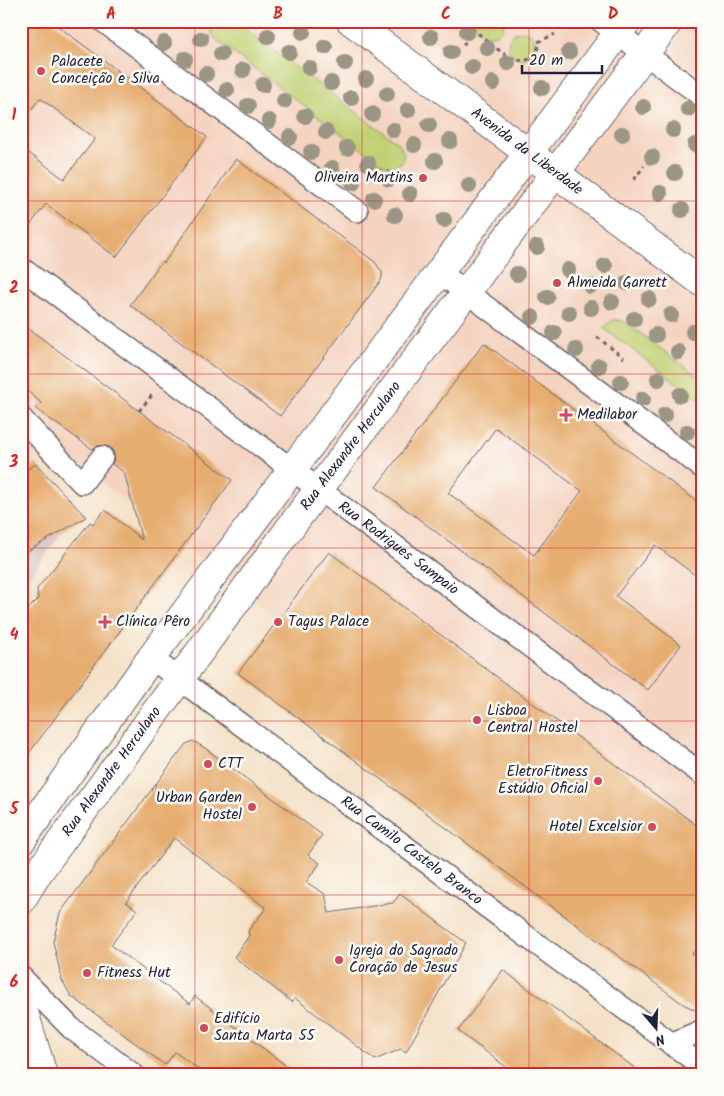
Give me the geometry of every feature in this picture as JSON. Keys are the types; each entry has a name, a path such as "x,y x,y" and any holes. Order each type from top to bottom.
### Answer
{"main road":[{"name":"Avenida da Liberdade","path":"351,21 703,283"},
{"name":"Rua Alexandre Herculano","path":"21,901 38,873 318,489 668,21"},
{"path":"21,841 151,658 528,153 615,25"},
{"path":"21,1002 44,1075"}],"street":[{"path":"103,21 357,211"},
{"path":"615,25 644,53 703,97"},
{"name":"Rua Rodrigues Sampaio","path":"21,268 703,775"},
{"path":"439,272 703,468"},
{"path":"21,418 82,483 102,457"},
{"name":"Rua Camilo Castelo Branco","path":"151,658 703,1068"},
{"path":"21,977 71,1028 134,1075"},
{"path":"671,1044 703,1030"}],"path":[{"path":"463,45 474,30 512,58 520,61 528,60 535,55 538,42 555,34"},
{"path":"634,180 644,166"},
{"path":"597,337 624,358"}],"shaded area":[{"path":"21,21 703,21 703,951 21,419"},
{"path":"36,464 79,509 21,588 21,473"}],"green space":[{"path":"214,21 234,21 399,144 404,153 402,162 393,167 383,165 216,40 211,32"},
{"path":"465,21 505,21 502,30 498,34 487,36"},
{"path":"522,31 532,35 536,45 532,55 522,59 512,55 508,45 512,35"},
{"path":"613,320 625,322 703,380 703,402 603,328"}],"building":[{"path":"21,21 51,21 207,137 116,257 46,204 21,237 21,147 64,179 95,139 40,98 21,123"},
{"path":"236,159 375,262 382,272 382,278 379,283 280,416 130,305 162,261 164,263"},
{"path":"21,323 232,480 21,764 21,616 38,599 37,589 90,522 93,524 105,510 142,540 124,472 112,464 114,453 110,447 103,445 92,449 36,409 41,403 21,385"},
{"path":"484,343 703,506 703,581 655,545 616,596 681,645 648,690 376,487","holes":["496,428 582,491 534,555 448,493"]},
{"path":"36,464 86,517 21,555 21,473"},
{"path":"329,552 703,830 703,940 692,954 703,962 703,1014 683,1004 238,673"},
{"path":"193,741 322,835 308,855 320,863 306,882 325,894 329,913 393,903 400,894 466,943 406,1052 401,1049 375,1060 295,998 292,1002 234,957 249,936 248,931 266,908 174,838 126,902 137,910 111,945 190,1004 195,996 298,1075 206,1075 175,1052 165,1065 71,996 62,980 53,942 60,913 179,753 186,744"},
{"path":"503,970 644,1075 517,1075 458,1031"}],"place":[{"name":"Palacete Conceição e Silva","path":"41,71"},
{"name":"Oliveira Martins","path":"423,178"},
{"name":"Almeida Garrett","path":"557,283"},
{"name":"Medilabor","path":"566,415"},
{"name":"Clínica Pêro","path":"105,622"},
{"name":"Tagus Palace","path":"278,622"},
{"name":"Lisboa Central Hostel","path":"477,720"},
{"name":"CTT","path":"208,764"},
{"name":"EletroFitness Estúdio Oficial","path":"598,781"},
{"name":"Urban Garden Hostel","path":"252,807"},
{"name":"Hotel Excelsior","path":"652,827"},
{"name":"Igreja do Sagrado Coração de Jesus","path":"339,960"},
{"name":"Fitness Hut","path":"87,973"},
{"name":"Edifício Santa Marta 55","path":"204,1028"}]}
